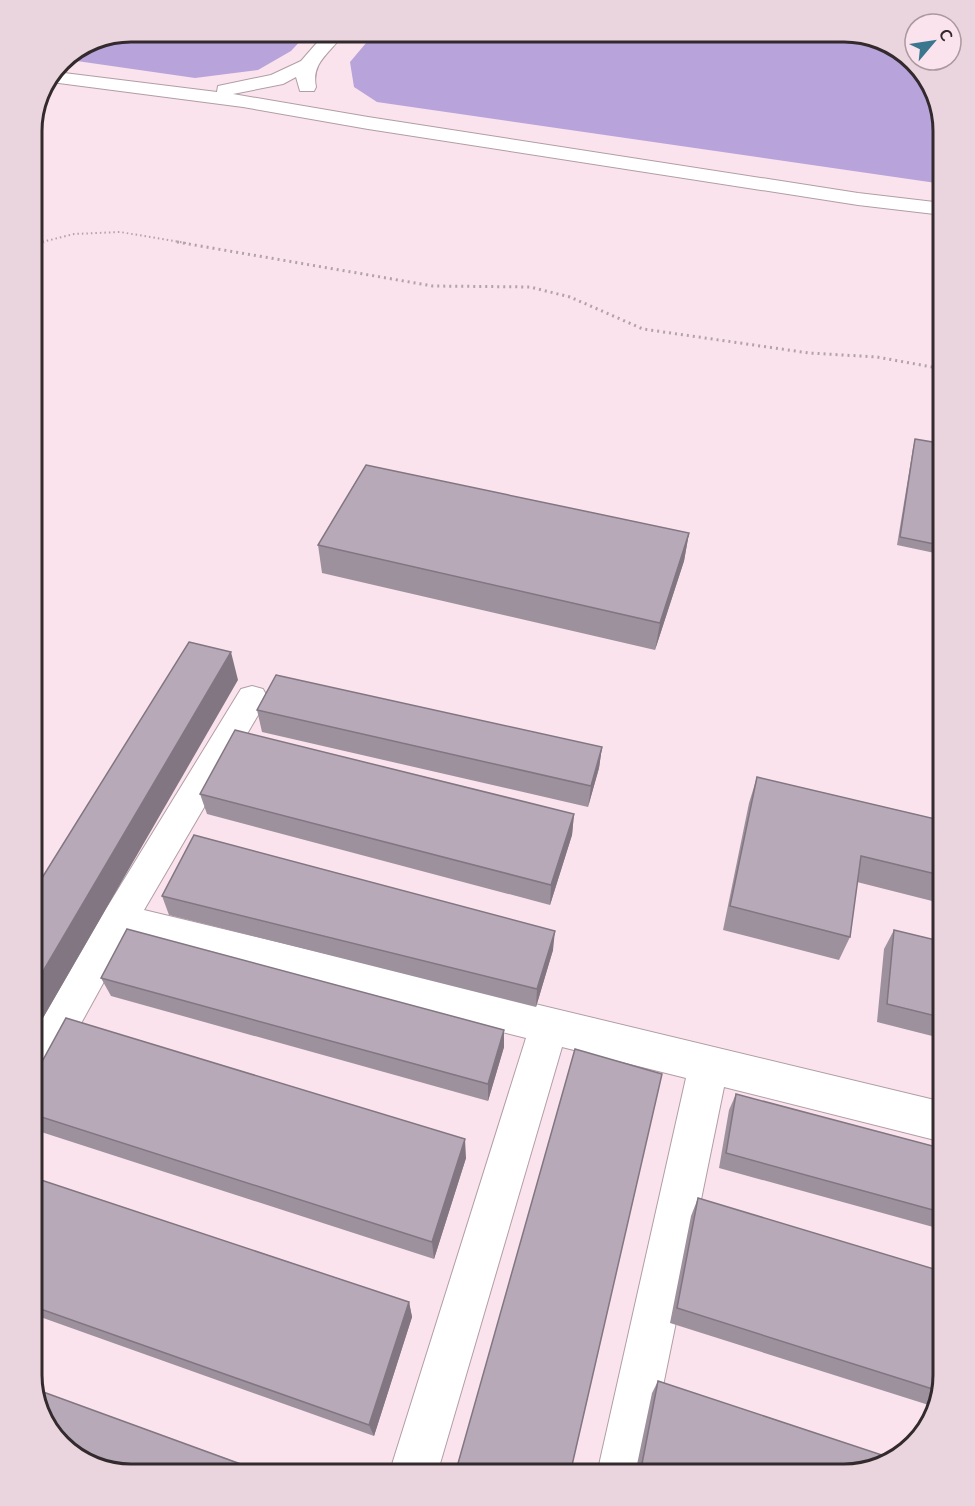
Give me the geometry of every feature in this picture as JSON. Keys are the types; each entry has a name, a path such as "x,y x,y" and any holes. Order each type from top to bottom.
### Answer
{"lane":[{"path":"177,93 216,91 260,85 276,80 306,65 327,42"},
{"path":"306,65 305,81 308,90 329,109 350,120"},
{"path":"60,78 243,101 350,120 858,199 933,208"},
{"path":"42,1056 119,920 252,698"},
{"path":"119,920 933,1119"},
{"path":"416,1464 549,1025"},
{"path":"623,1464 709,1065"}],"path":[{"path":"42,242 74,234 120,232 434,286 530,287 570,297 643,329 810,353 877,357 933,367"}],"shaded area":[{"path":"131,42 299,42 291,51 258,70 195,78 77,61 97,49"},
{"path":"367,42 850,42 878,49 898,60 903,64 903,72 911,72 921,87 932,119 933,183 377,102 354,87 350,62"}],"building":[{"path":"915,439 933,442 933,544 900,537"},
{"path":"366,465 689,533 660,623 318,545"},
{"path":"189,642 231,652 42,973 42,878"},
{"path":"276,675 602,747 591,786 257,710"},
{"path":"235,730 574,814 551,885 200,794"},
{"path":"757,777 933,818 933,873 861,856 850,937 730,906"},
{"path":"194,835 555,931 537,989 162,896"},
{"path":"127,929 504,1030 488,1084 101,978"},
{"path":"894,930 933,939 933,1015 887,1004"},
{"path":"66,1018 465,1139 432,1242 42,1117 42,1062"},
{"path":"575,1049 662,1074 572,1464 458,1464"},
{"path":"736,1094 933,1146 933,1210 726,1153"},
{"path":"42,1180 409,1302 369,1425 42,1310"},
{"path":"698,1198 933,1269 932,1389 677,1308"},
{"path":"658,1381 882,1455 867,1461 844,1464 642,1464"},
{"path":"44,1392 241,1464 125,1464 102,1459 77,1446 60,1429 49,1409"}]}
